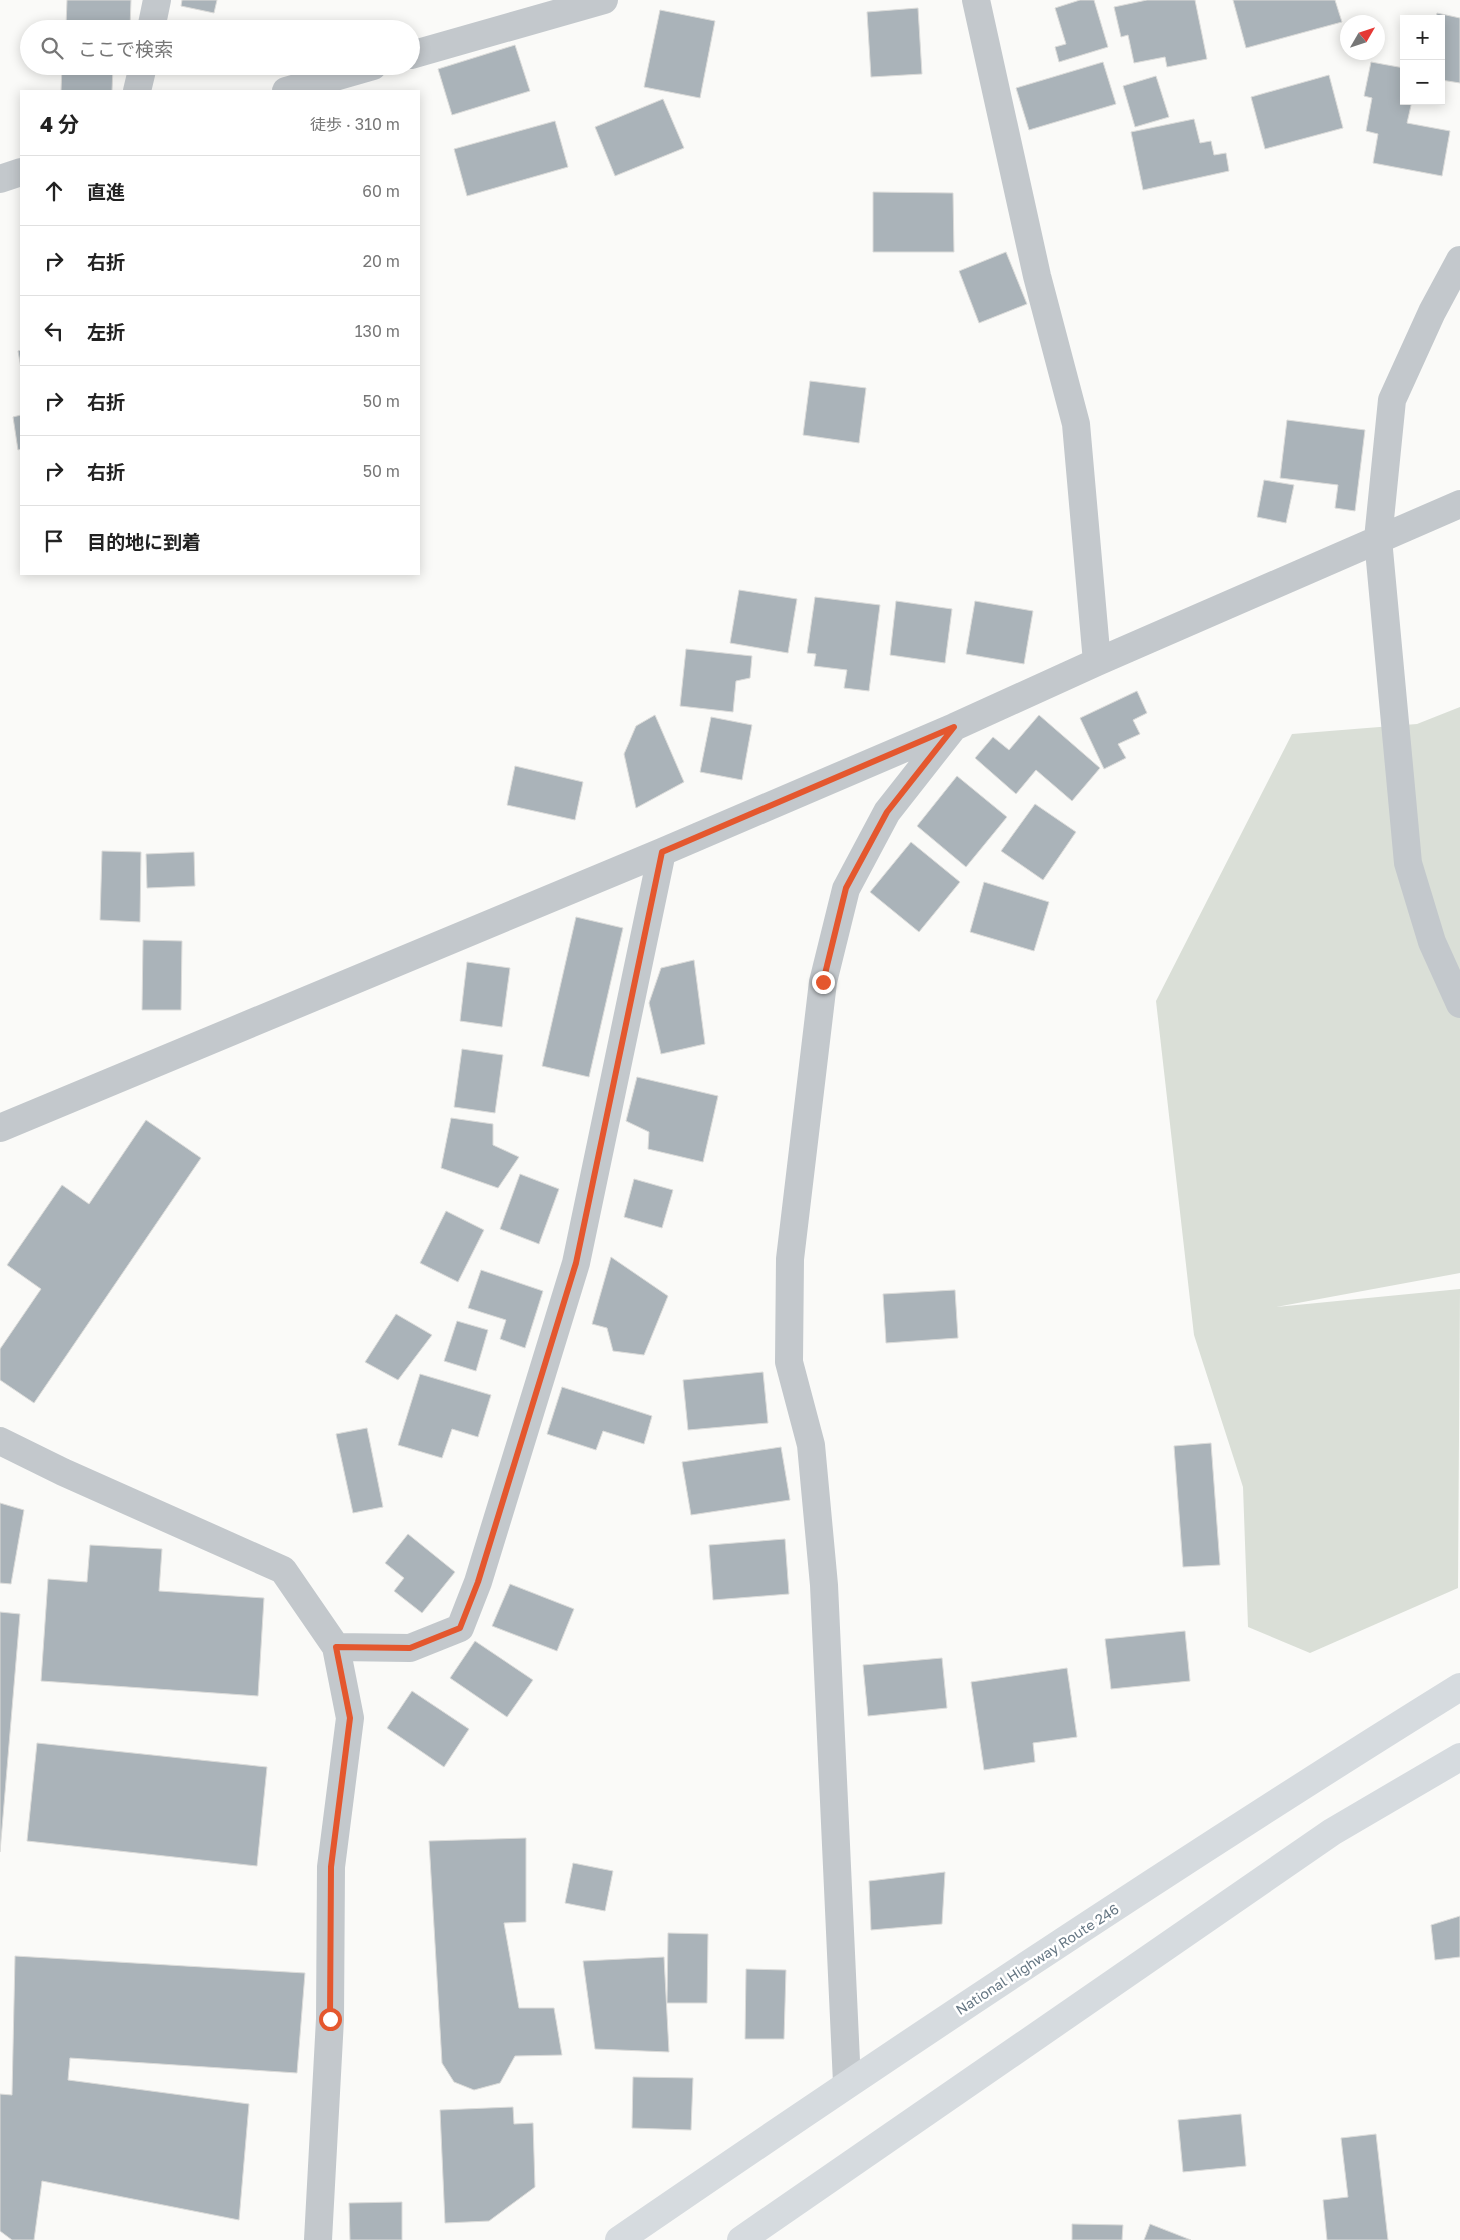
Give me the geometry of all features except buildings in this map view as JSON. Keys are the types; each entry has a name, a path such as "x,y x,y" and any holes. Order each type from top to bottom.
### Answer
{"highway":[{"name":"National Highway Route 246","path":"619,2240 847,2084 1272,1804 1460,1687"},
{"path":"741,2240 1332,1832 1460,1757"}],"street":[{"path":"153,20 157,0"},
{"path":"420,52 604,0"},
{"path":"976,0 1037,276 1076,424 1097,662"},
{"path":"137,90 141,75"},
{"path":"289,90 342,75"},
{"path":"0,179 20,172"},
{"path":"1460,260 1432,312 1392,400 1378,539 1408,863 1432,942 1460,1004"},
{"path":"0,1128 662,852 954,727 1097,662 1460,504"},
{"path":"847,2084 824,1586 811,1445 789,1362 790,1259 823,982 846,888 887,812 954,727"},
{"path":"336,1647 410,1648 460,1628 478,1582 576,1263 662,852"},
{"path":"0,1441 72,1476 283,1570 336,1647 350,1718 331,1867 330,2019 318,2240"}],"shaded area":[{"path":"1460,707 1460,1273 1276,1307 1460,1289 1458,1588 1310,1653 1248,1627 1243,1487 1194,1335 1156,1001 1292,734 1417,724"}],"route":[{"path":"330,2019 331,1867 350,1718 336,1647 410,1648 460,1628 478,1582 576,1263 662,852 954,727 887,812 846,888 823,982"}]}
